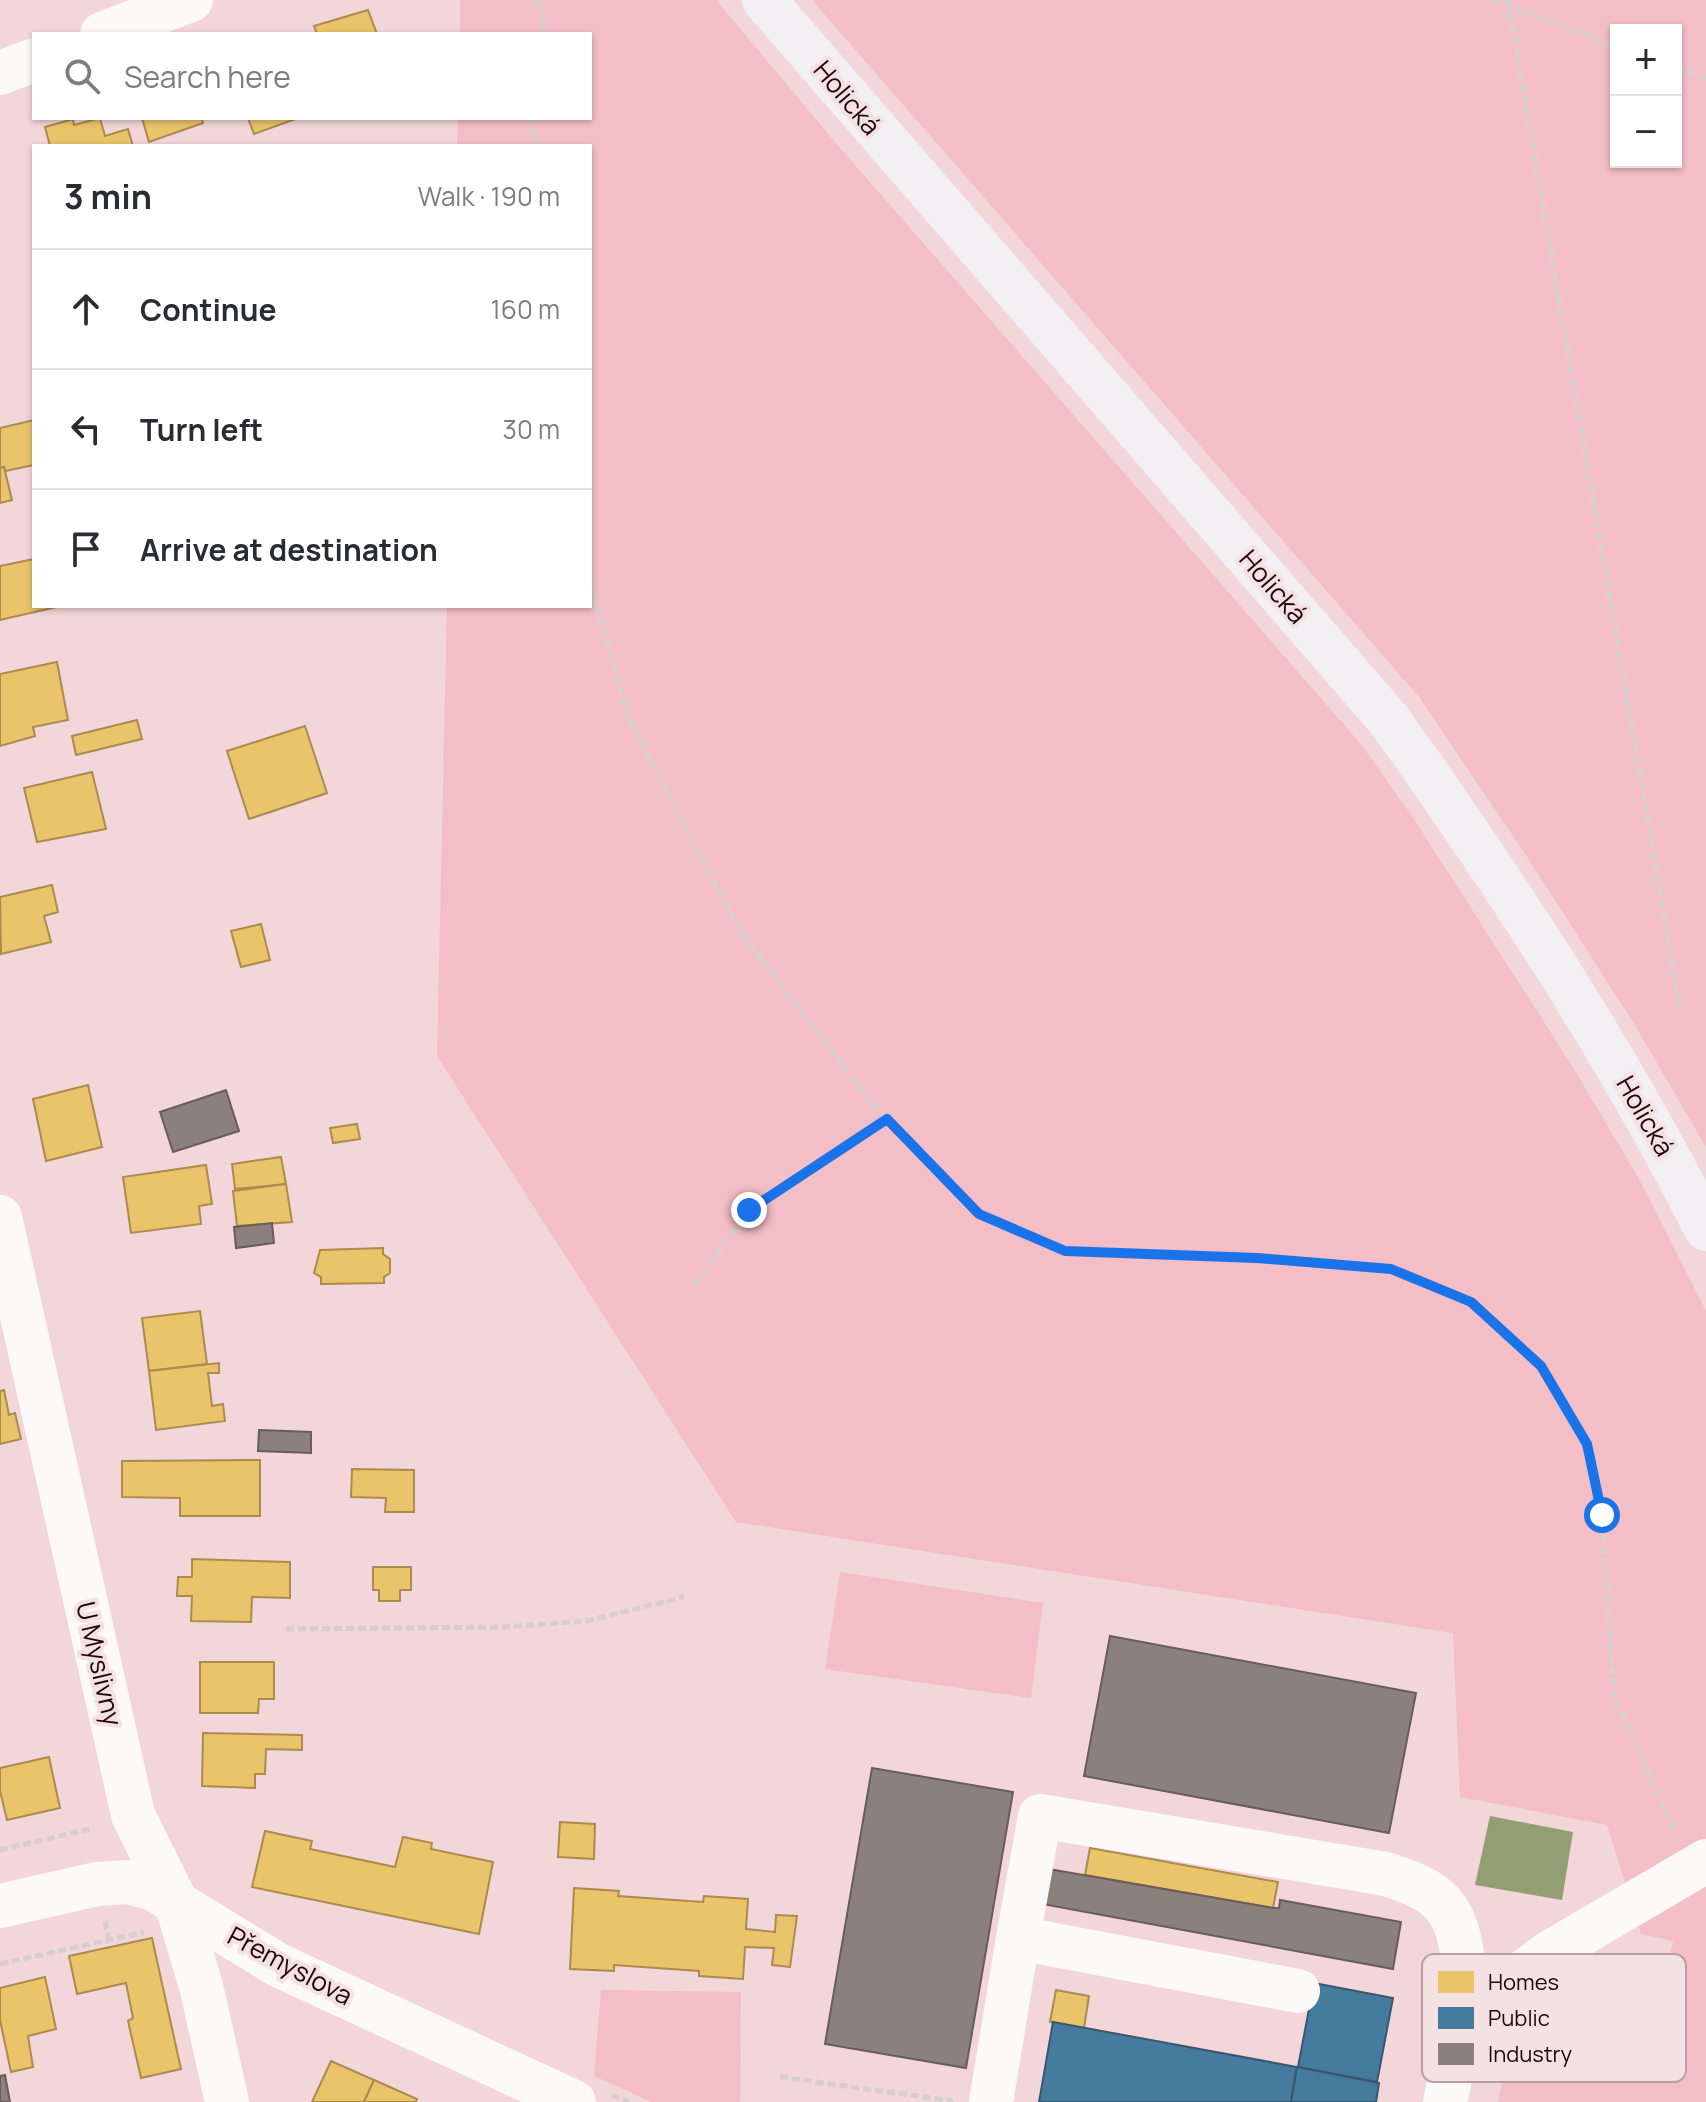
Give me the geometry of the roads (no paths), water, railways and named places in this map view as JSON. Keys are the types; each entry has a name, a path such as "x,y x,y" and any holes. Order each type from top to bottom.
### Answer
{"main road":[{"name":"Holická","path":"764,0 1389,720 1443,795 1601,1041 1671,1160 1706,1229"}],"street":[{"path":"107,32 191,0"},
{"path":"0,73 32,61"},
{"name":"U Myslivny","path":"0,1217 133,1815 165,1917 201,1986 227,2102"},
{"path":"991,2100 1040,1816 1386,1874 1414,1884 1438,1898 1453,1919 1460,1954"},
{"path":"1579,1954 1699,1865"},
{"name":"Přemyslova","path":"0,1906 97,1884 129,1882 154,1889 165,1917 278,1965 574,2102"},
{"path":"1018,1938 1298,1991"},
{"path":"1445,2102 1449,2082"}]}
